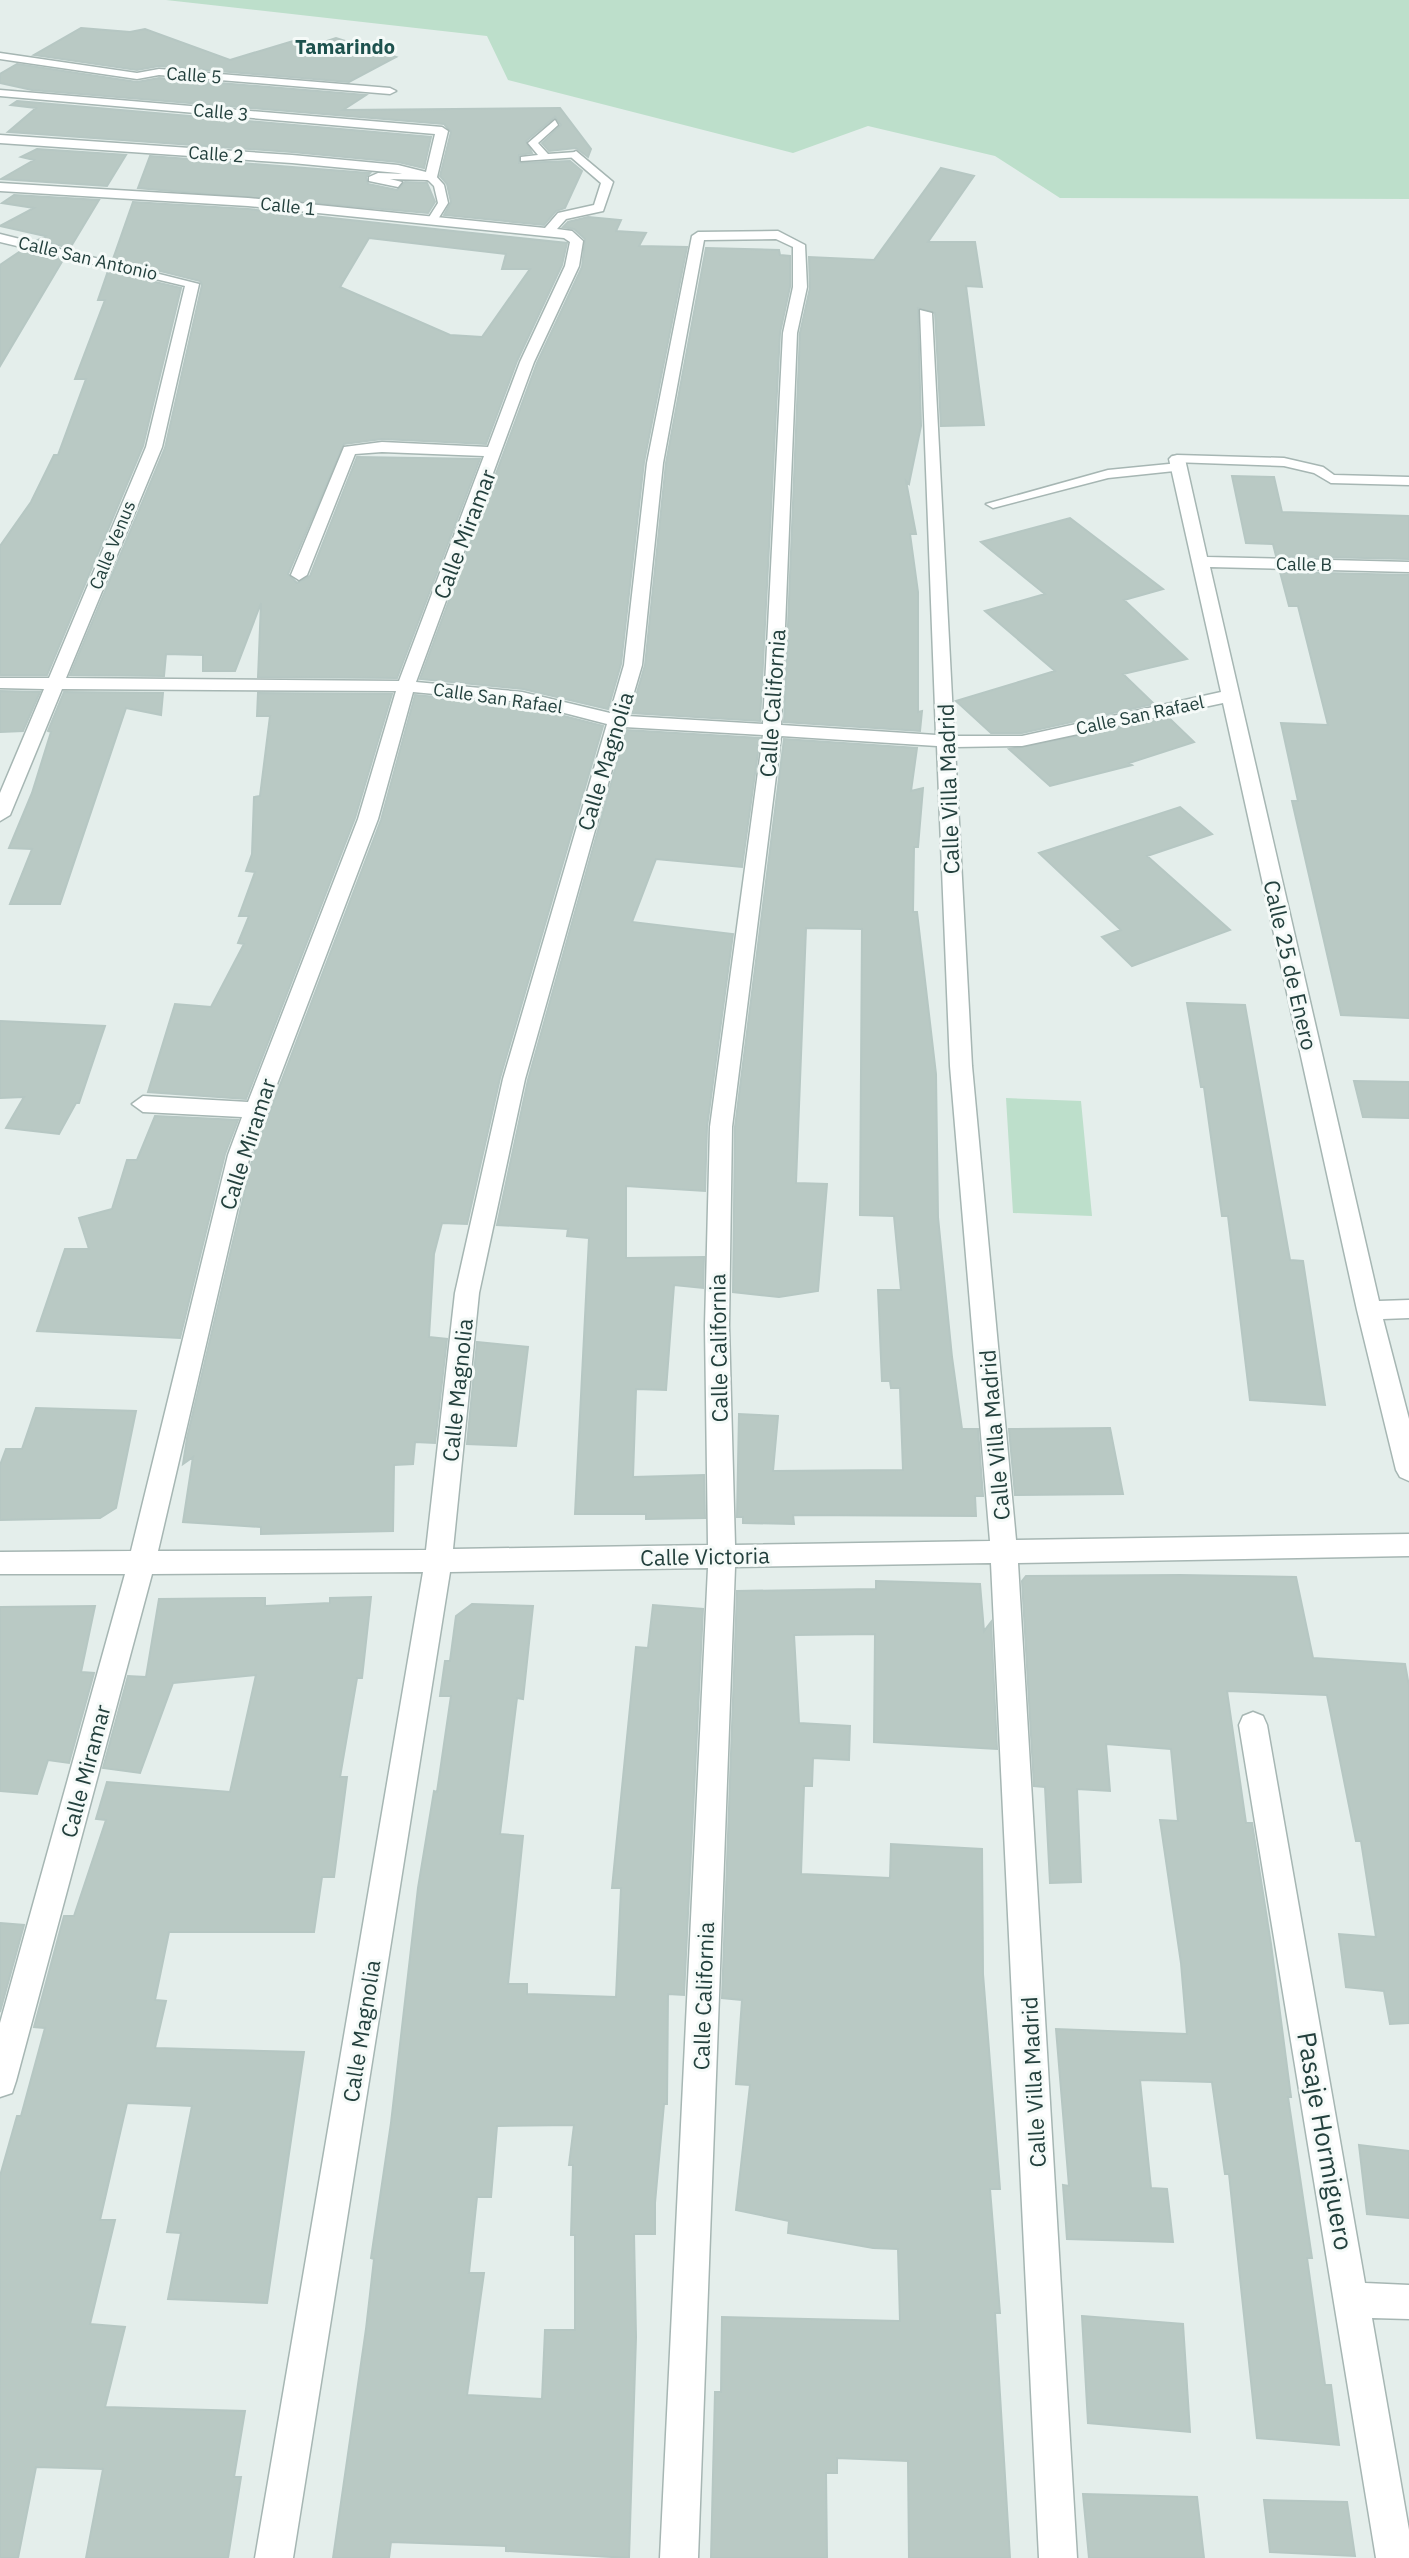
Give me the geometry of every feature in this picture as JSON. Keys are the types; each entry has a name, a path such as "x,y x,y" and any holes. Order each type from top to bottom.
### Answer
{"street":[{"name":"Calle 5","path":"0,56 137,76 159,72 390,91"},
{"name":"Calle 3","path":"0,93 442,131 431,177"},
{"name":"Calle 2","path":"0,139 307,160 398,169 431,177"},
{"path":"548,232 562,216 599,208 603,204 607,182 576,155"},
{"name":"Calle 1","path":"0,187 248,202 574,236"},
{"name":"Calle California","path":"679,2558 722,1555 717,1326 721,1127 772,733 790,333 800,287 799,245 778,235 698,236"},
{"name":"Calle Miramar","path":"0,2081 142,1562 239,1155 368,819 406,686 527,362 572,266 577,241 574,236"},
{"name":"Calle Magnolia","path":"274,2558 438,1561 467,1293 522,1050 561,905 633,665 655,463 698,236"},
{"name":"Calle San Antonio","path":"0,238 175,278"},
{"name":"Calle Venus","path":"0,815 154,447 192,284 175,278"},
{"name":"Calle Villa Madrid","path":"925,313 961,1066 1004,1551 1058,2558"},
{"path":"299,575 349,450 382,447 495,452"},
{"name":"Calle 25 de Enero","path":"1178,463 1369,1310 1409,1470"},
{"name":"Calle B","path":"1199,562 1409,567"},
{"name":"Calle San Rafael","path":"0,683 406,686 522,697 618,721 772,733 945,741 1022,741 1229,696"},
{"path":"143,1104 256,1110"},
{"path":"1369,1310 1409,1309"},
{"name":"Calle Victoria","path":"0,1563 438,1561 1409,1545"},
{"name":"Pasaje Hormiguero","path":"1253,1725 1395,2558"},
{"path":"1353,2300 1409,2302"}],"lane":[{"path":"544,156 533,143 555,123"},
{"path":"525,159 576,155"},
{"path":"398,184 373,179 378,176 431,177 444,196 431,222"},
{"path":"993,504 1108,474 1178,463 1284,462 1318,470 1331,479 1409,481"}],"green space":[{"path":"166,0 1409,0 1409,199 1060,198 995,156 868,126 793,153 508,80 487,36"},
{"path":"1006,1098 1081,1101 1092,1216 1013,1213"}],"building":[{"path":"81,28 130,32 145,29 230,60 293,41 308,47 336,38 396,57 349,82 159,66 137,70 34,55"},
{"path":"17,64 137,82 159,78 366,95 343,110 560,108 591,149 588,157 576,148 549,151 542,143 561,125 555,117 526,141 532,153 519,155 519,163 570,161 582,171 565,208 556,211 544,225 444,215 451,202 447,184 440,176 451,132 444,124 32,90 0,83 0,74"},
{"path":"17,101 431,137 424,168 398,162 292,152 8,132 36,108 11,105"},
{"path":"37,149 126,155 107,186 1,179 34,160 21,157"},
{"path":"150,156 370,173 366,177 368,184 397,190 405,182 427,183 435,202 428,213 138,188"},
{"path":"941,168 974,176 928,242 975,242 982,287 966,286 984,425 941,426 935,313 918,308 921,426 909,484 906,481 916,534 910,534 918,592 920,731 784,722 800,333 810,288 809,257 874,260"},
{"path":"14,195 99,200 70,248 38,240 45,236 0,226 34,208 2,203"},
{"path":"133,202 248,209 567,243 562,265 517,361 486,444 382,439 344,444 288,574 297,583 310,576 357,457 480,459 397,678 258,677 261,603 235,671 203,671 203,655 166,654 164,676 70,675 165,448 202,285 200,281 113,259","holes":["369,238 506,254 502,269 530,269 482,337 450,335 340,287"]},
{"path":"588,217 621,220 616,231 646,233 639,246 687,247 644,462 621,664 608,709 523,689 420,679 537,363 582,267 585,239 574,229 563,227 568,222"},
{"path":"706,248 779,250 780,255 790,256 790,287 780,333 760,721 631,713 645,665 666,463"},
{"path":"22,250 63,260 0,366 0,265"},
{"path":"108,271 181,288 143,446 47,675 0,675 0,546 31,502 54,455 58,455 86,379 75,379 105,300 98,300"},
{"path":"1232,476 1274,477 1282,512 1409,516 1409,559 1276,556 1273,544 1246,543"},
{"path":"1070,518 1163,589 1124,600 1187,659 1123,674 1154,704 1022,733 991,733 956,701 1055,671 985,611 1045,594 981,542"},
{"path":"1280,572 1409,575 1409,1018 1341,1015 1292,801 1298,801 1281,723 1328,725 1298,606 1289,606"},
{"path":"0,691 40,692 23,731 0,732"},
{"path":"64,692 163,693 161,715 126,708 60,904 10,904 32,849 9,848 32,793 51,732 48,731"},
{"path":"258,693 392,694 355,818 246,1099 148,1092 175,1004 211,1007 244,944 238,943 249,916 239,916 255,872 246,871 252,854 254,797 260,796 270,716 257,716"},
{"path":"415,695 521,705 603,726 500,1078 467,1224 442,1223 434,1254 429,1337 447,1339 435,1443 415,1442 413,1464 394,1465 393,1531 261,1534 261,1527 183,1522 193,1457 183,1464 187,1438 253,1156 381,820"},
{"path":"1169,718 1194,742 1129,763 1132,765 1050,786 1009,749"},
{"path":"626,730 760,738 742,867 656,859 632,922 733,934 707,1127 705,1191 626,1186 626,1258 704,1257 703,1288 674,1285 666,1390 636,1389 633,1477 704,1475 705,1518 646,1519 646,1514 575,1514 589,1238 567,1236 568,1229 497,1225 528,1080"},
{"path":"784,739 917,748 911,791 923,788 918,847 914,847 913,912 917,912 936,1074 938,1217 952,1357 962,1429 978,1429 983,1496 975,1496 976,1516 793,1515 794,1524 743,1523 743,1517 737,1517 739,1414 778,1416 773,1471 903,1470 900,1388 891,1388 890,1381 882,1381 878,1290 901,1290 894,1216 860,1215 862,929 806,928 796,1183 827,1184 818,1291 779,1297 733,1292 735,1127"},
{"path":"1180,807 1212,834 1147,856 1230,930 1132,966 1102,937 1121,930 1039,853"},
{"path":"1187,1003 1245,1005 1290,1260 1303,1261 1325,1405 1250,1400 1228,1216 1222,1216 1204,1087 1201,1087"},
{"path":"0,1021 105,1026 79,1103 76,1103 59,1134 6,1128 24,1097 0,1098"},
{"path":"1354,1081 1409,1082 1409,1118 1363,1117"},
{"path":"155,1116 238,1120 225,1154 180,1338 37,1331 65,1249 89,1249 79,1218 112,1209 127,1160 137,1160"},
{"path":"477,1342 528,1347 516,1446 467,1444"},
{"path":"36,1408 136,1411 116,1508 100,1518 0,1520 0,1465 6,1449 22,1449"},
{"path":"1110,1428 1123,1494 1015,1495 1009,1429"},
{"path":"1026,1576 1296,1577 1313,1658 1405,1664 1409,1686 1409,2023 1390,2024 1384,1991 1346,1987 1339,1934 1376,1937 1361,1841 1356,1841 1327,1695 1227,1691 1246,1823 1252,1823 1271,1944 1291,2097 1288,2097 1312,2258 1307,2258 1325,2385 1331,2385 1339,2445 1257,2438 1229,2174 1225,2174 1212,2082 1140,2080 1151,2188 1167,2189 1173,2242 1067,2239 1063,2185 1069,2186 1056,2029 1187,2034 1181,1963 1160,1820 1178,1821 1171,1749 1106,1744 1110,1791 1077,1789 1081,1882 1050,1883 1045,1787 1034,1786 1022,1581"},
{"path":"876,1581 980,1584 984,1631 991,1622 997,1749 874,1742 875,1634 794,1635 799,1723 850,1726 849,1760 813,1758 812,1786 804,1786 801,1874 890,1878 891,1844 982,1849 983,1974 1000,2189 990,2189 1000,2313 995,2313 1010,2558 909,2558 908,2461 837,2458 837,2473 826,2473 827,2558 711,2558 715,2392 721,2392 722,2317 900,2321 898,2249 873,2248 788,2233 789,2221 736,2210 750,2085 736,2084 742,2000 722,1998 737,1591 876,1589"},
{"path":"371,1597 362,1678 357,1678 340,1777 347,1777 334,1877 322,1877 314,1932 169,1932 155,2000 166,2001 155,2048 304,2052 267,2303 168,2299 181,2233 167,2232 192,2106 127,2103 100,2220 115,2220 90,2324 125,2327 105,2407 245,2411 234,2477 241,2477 228,2558 86,2558 103,2469 36,2467 18,2558 0,2558 0,2176 17,2116 21,2116 45,2028 34,2027 64,1916 74,1916 106,1820 96,1819 107,1782 230,1792 256,1675 173,1683 140,1773 103,1768 128,1676 146,1677 159,1599 265,1598 265,1606 330,1603 330,1598"},
{"path":"472,1604 533,1606 523,1699 517,1698 500,1834 523,1836 508,1984 527,1984 527,1994 616,1997 621,1888 612,1888 636,1647 648,1648 653,1605 703,1609 684,1995 668,1994 667,2104 664,2104 655,2234 634,2234 636,2337 629,2558 506,2551 506,2546 391,2542 389,2558 333,2558 366,2329 374,2259 371,2258 391,2123 418,1888 434,1791 437,1792 451,1696 440,1696 445,1661 450,1661 456,1616","holes":["574,2125 569,2165 573,2165 571,2235 575,2235 575,2330 545,2330 542,2399 467,2395 484,2273 469,2273 477,2197 491,2197 497,2126"]},
{"path":"95,1606 81,1672 94,1673 69,1763 48,1760 37,1794 0,1791 0,1607"},
{"path":"0,1923 24,1925 0,2012"},
{"path":"1359,2145 1409,2151 1409,2218 1367,2214"},
{"path":"1082,2316 1183,2324 1190,2432 1088,2423"},
{"path":"1083,2494 1197,2497 1204,2558 1089,2558"},
{"path":"1264,2500 1347,2502 1355,2556 1270,2552"}],"district":[{"name":"Tamarindo","path":"345,46"}]}
